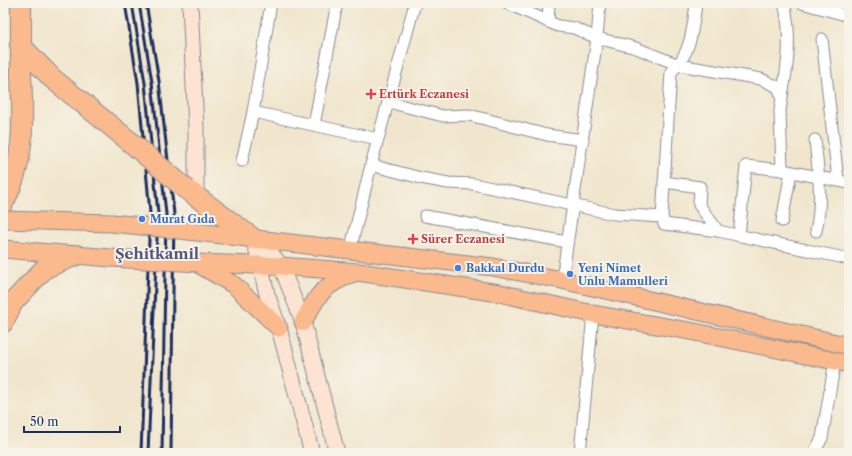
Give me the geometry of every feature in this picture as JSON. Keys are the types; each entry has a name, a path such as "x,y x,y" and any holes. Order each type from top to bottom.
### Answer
{"highway":[{"path":"3,203 12,186 20,158 23,127 20,45 21,3"},
{"path":"20,45 53,79 191,193 254,239"},
{"path":"3,171 20,158"},
{"path":"3,322 13,302 45,268 76,255"}],"main road":[{"path":"3,220 112,222 493,267 562,280 849,346"},
{"path":"3,249 110,258 281,266 358,272 499,293 592,314 842,362"},
{"path":"198,263 234,285 279,328"},
{"path":"303,322 316,298 332,282 358,272"}],"street":[{"path":"190,3 196,128 191,193"},
{"path":"242,161 253,112 271,3"},
{"path":"314,125 338,3"},
{"path":"350,251 371,164 415,3"},
{"path":"507,3 558,26 574,28 597,38 636,48 679,65 761,79 778,87 782,97"},
{"path":"548,3 548,22"},
{"path":"562,280 597,38 600,3"},
{"path":"696,3 692,35 679,65 671,72 662,217 664,224 718,231 849,259"},
{"path":"782,221 786,171 780,111 789,57 788,16 784,3"},
{"path":"802,3 824,6 849,16"},
{"path":"739,236 746,166 786,171 844,182 822,39"},
{"path":"388,102 443,116 469,115 547,134 582,140"},
{"path":"253,112 378,139"},
{"path":"815,140 820,177 820,215 816,231"},
{"path":"371,164 421,178 448,183 473,184 573,207 614,214 662,217"},
{"path":"664,182 700,187 700,205 718,231"},
{"path":"425,216 567,242"},
{"path":"254,239 267,248 281,266 303,322 337,453"},
{"path":"254,239 262,266 267,294 279,328 312,453"},
{"path":"580,453 592,314"},
{"path":"814,453 822,438 842,362"}],"railway":[{"path":"125,3 138,83 150,213 141,453"},
{"path":"132,3 145,83 158,213 148,453"},
{"path":"139,3 152,82 166,214 162,453"},
{"path":"146,3 159,81 174,214 171,453"}],"place":[{"name":"Ertürk Eczanesi","path":"371,94"},
{"name":"Murat Gıda","path":"142,219"},
{"name":"Sürer Eczanesi","path":"413,239"},
{"name":"Bakkal Durdu","path":"458,268"},
{"name":"Yeni Nimet Unlu Mamulleri","path":"570,274"}],"district":[{"name":"Şehitkamil","path":"157,253"}]}
